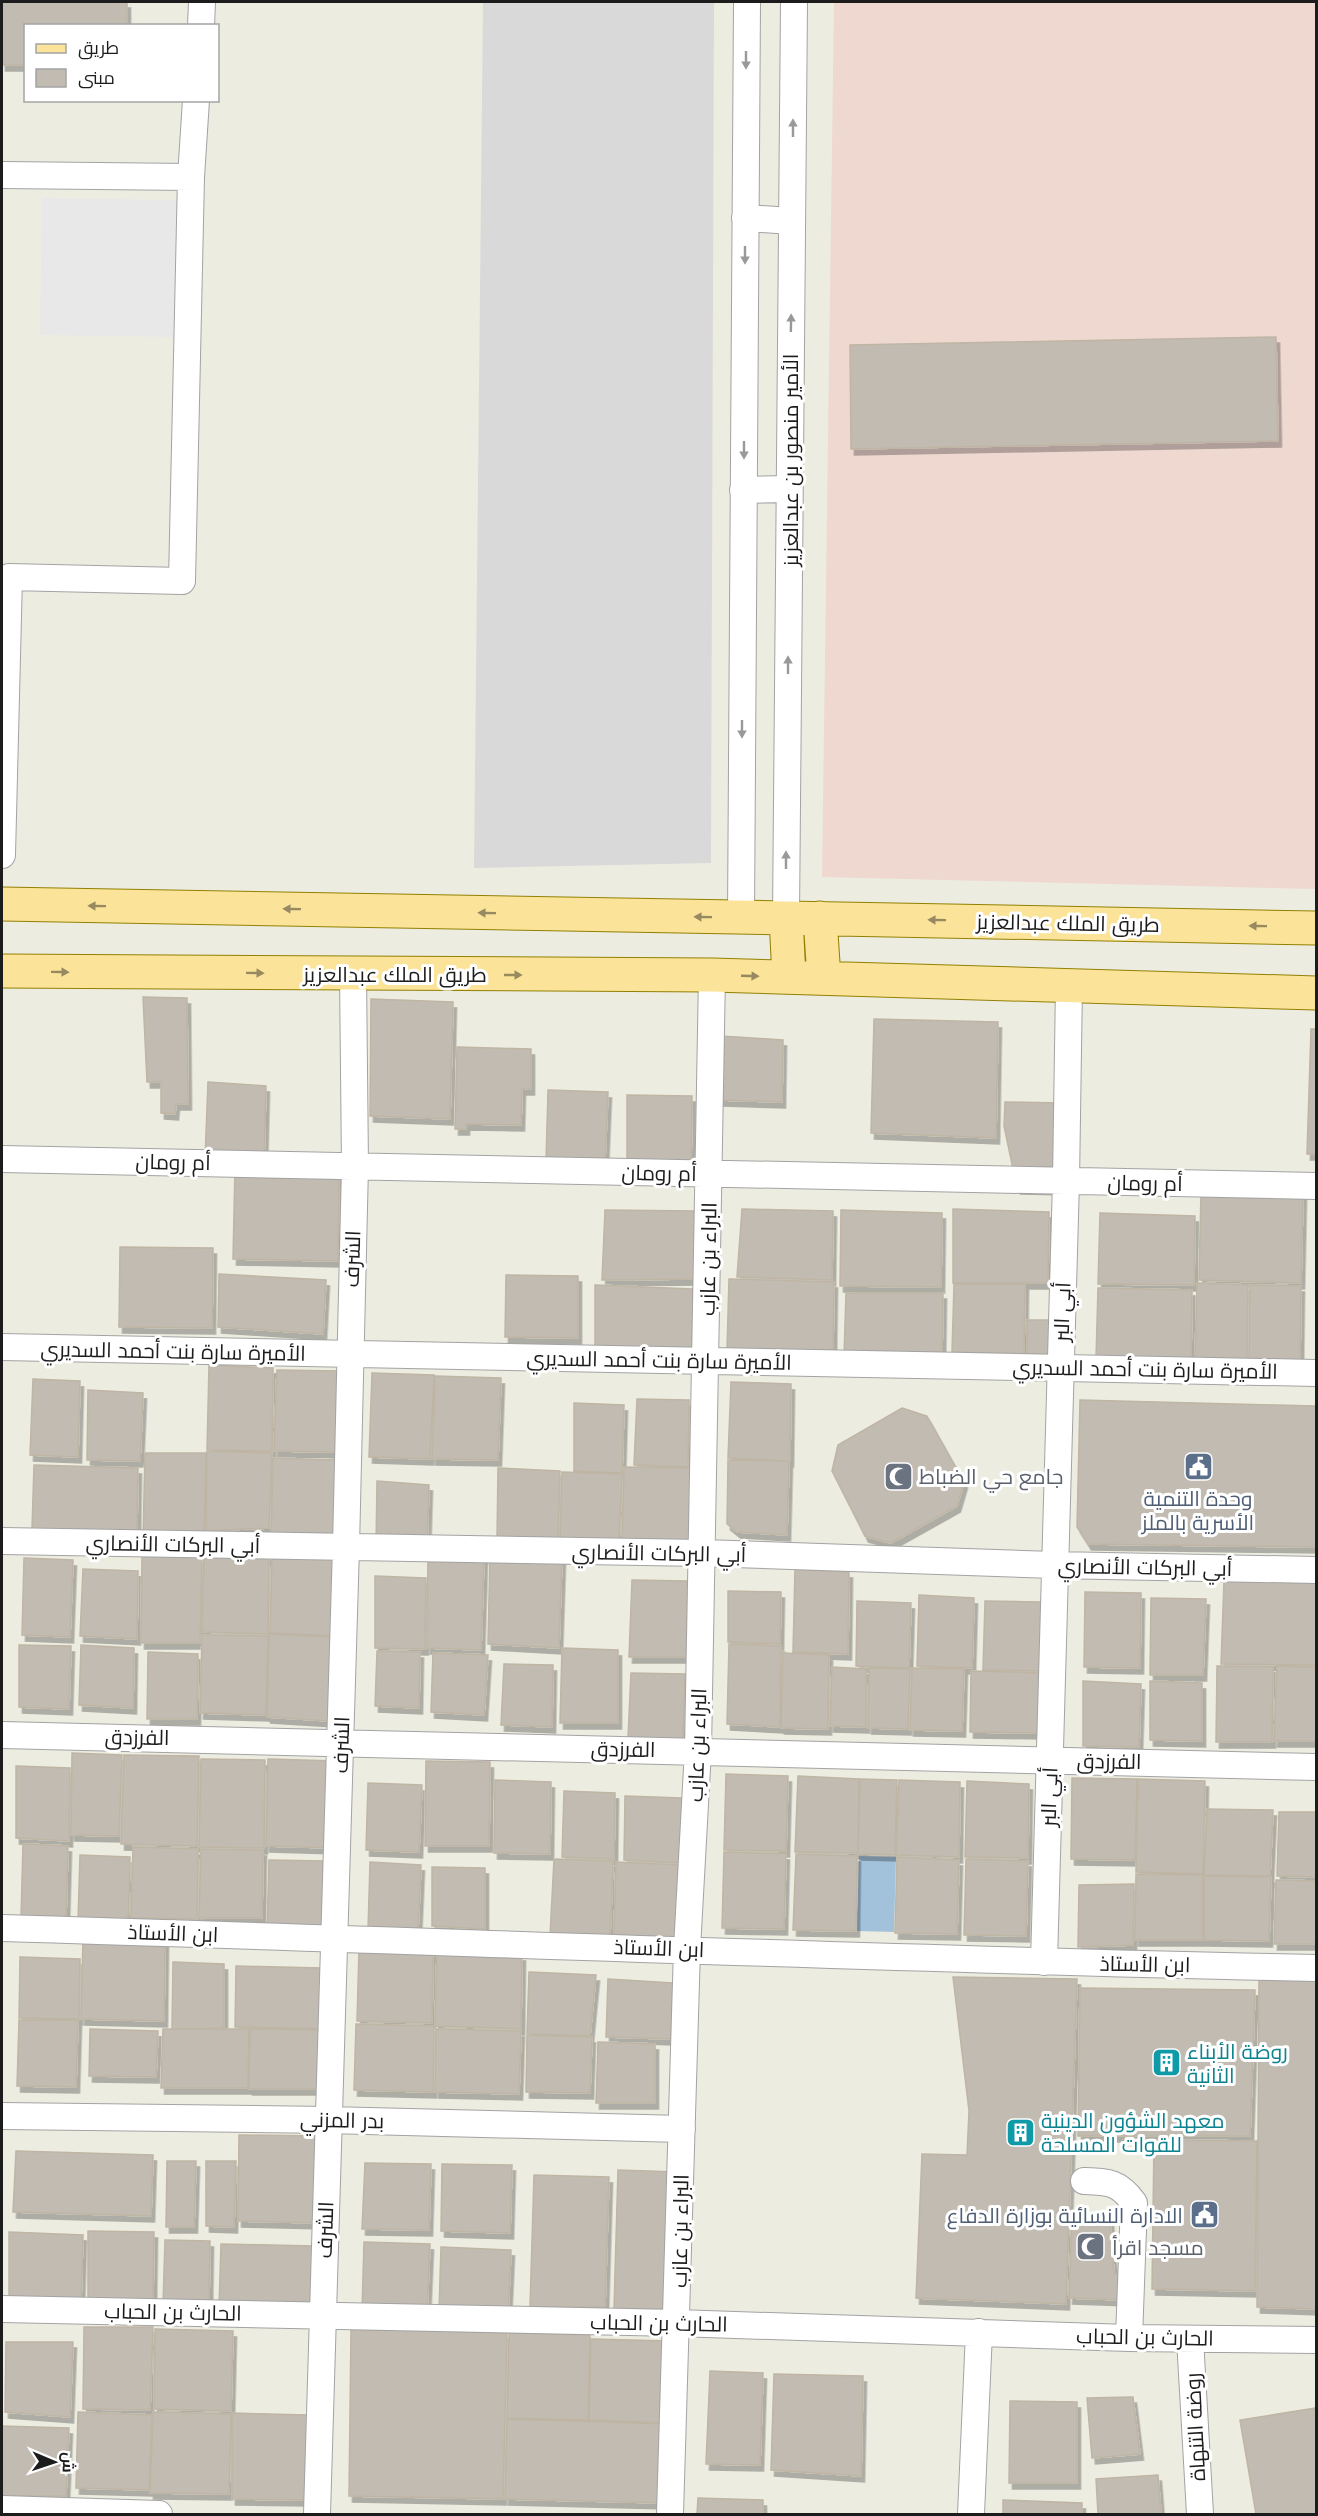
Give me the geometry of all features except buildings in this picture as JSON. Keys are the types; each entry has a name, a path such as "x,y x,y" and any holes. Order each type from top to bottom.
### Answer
{"main road":[{"name":"طريق الملك عبدالعزيز","path":"2,904 1317,928"},
{"path":"786,918 789,977"},
{"path":"820,918 824,978"},
{"name":"طريق الملك عبدالعزيز","path":"2,971 712,975 1317,993"}],"street":[{"path":"201,24 202,2"},
{"path":"741,917 747,2"},
{"name":"الأمير منصور بن عبدالعزيز","path":"786,918 794,2"},
{"path":"2,855 9,577 182,581 190,177 196,102"},
{"path":"2,175 190,177"},
{"path":"745,218 792,221"},
{"path":"743,490 789,489"},
{"name":"الشرف","path":"317,2514 342,1742 355,1166 353,974"},
{"name":"البراء بن عازب","path":"670,2514 687,1948 698,1750 712,975"},
{"name":"أبي البر","path":"1044,1962 1066,1182 1069,985"},
{"name":"أم رومان","path":"2,1158 1317,1186"},
{"name":"الأميرة سارة بنت أحمد السديري","path":"2,1347 1317,1373"},
{"name":"أبي البركات الأنصاري","path":"2,1541 702,1553 1054,1565 1317,1570"},
{"name":"الفرزدق","path":"2,1735 698,1750 1317,1767"},
{"name":"ابن الأستاذ","path":"2,1928 687,1948 1044,1962 1317,1968"},
{"name":"بدر المزني","path":"2,2116 328,2120 682,2129"},
{"path":"1084,2181 1107,2182 1123,2188 1134,2203 1129,2338"},
{"name":"الحارث بن الحباب","path":"2,2309 677,2323 1129,2338 1317,2340"},
{"path":"971,2514 978,2332"},
{"name":"روضة التنهاة","path":"1190,2339 1200,2514"},
{"path":"2,2509 159,2514"}],"shaded area":[{"path":"483,2 714,2 711,863 474,868"},
{"path":"834,2 1316,2 1316,889 822,877"},
{"path":"42,198 179,200 177,337 40,335"}],"water":[{"path":"859,1856 896,1857 894,1932 857,1931"}],"place":[{"name":"وحدة التنمية الأسرية بالملز","path":"1198,1467"},
{"name":"جامع حي الضباط","path":"898,1476"},
{"name":"روضة الأبناء الثانية","path":"1166,2063"},
{"name":"معهد الشؤون الدينية للقوات المسلحة","path":"1020,2132"},
{"name":"الادارة النسائية بوزارة الدفاع","path":"1204,2215"},
{"name":"مسجد اقرأ","path":"1091,2247"}]}
